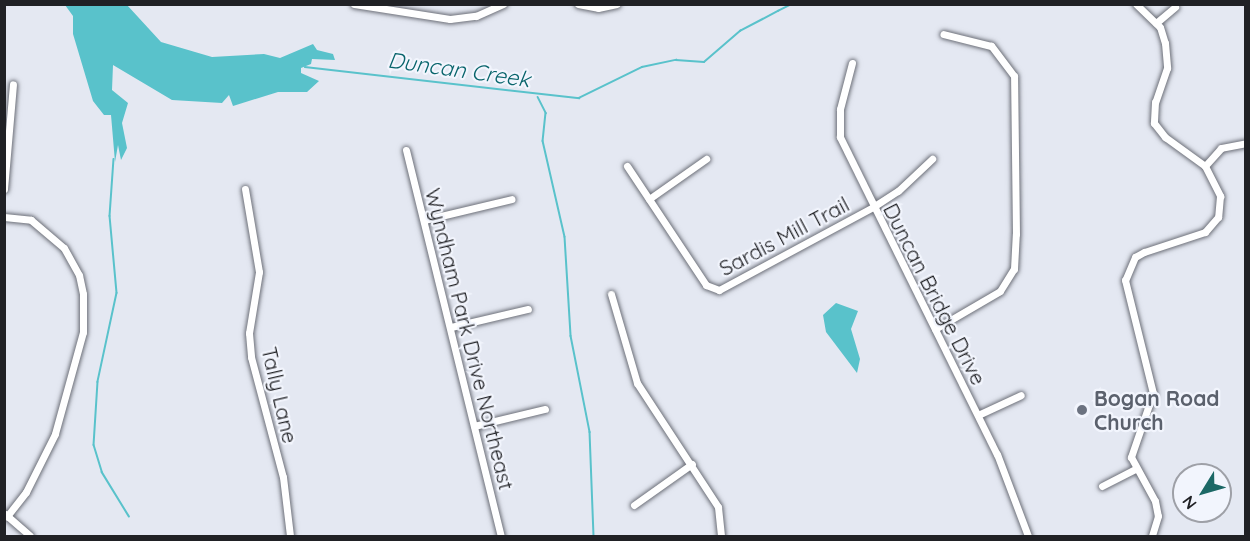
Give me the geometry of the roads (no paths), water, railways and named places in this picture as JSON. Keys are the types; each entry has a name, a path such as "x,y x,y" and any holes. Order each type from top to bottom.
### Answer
{"street":[{"path":"354,4 450,19 476,16 503,4"},
{"path":"578,4 598,8 617,4"},
{"path":"1136,4 1156,23 1165,43 1167,68 1155,102 1154,123 1165,138 1205,166 1220,196 1218,217 1200,236 1144,252 1135,257 1125,280 1153,393 1134,441 1135,470 1155,501 1158,516 1152,537"},
{"path":"1156,23 1175,8"},
{"path":"935,329 988,301 1004,286 1014,269 1016,234 1014,76 991,46 943,34"},
{"name":"Duncan Bridge Drive","path":"852,63 840,109 840,137 978,415 1028,537"},
{"path":"4,189 13,84"},
{"path":"1205,166 1221,148 1245,143"},
{"name":"Wyndham Park Drive Northeast","path":"406,150 501,537"},
{"path":"649,199 706,159"},
{"name":"Sardis Mill Trail","path":"627,166 706,285 719,290 873,207 897,191 932,159"},
{"name":"Tally Lane","path":"245,189 259,272 249,333 251,357 284,477 290,537"},
{"path":"424,220 512,199"},
{"path":"4,217 31,220 64,248 80,275 83,294 83,332 55,434 26,492 6,514 30,537"},
{"path":"611,294 637,383 718,507 722,537"},
{"path":"451,327 528,309"},
{"path":"978,415 1021,395"},
{"path":"474,426 545,409"},
{"path":"634,505 692,464"},
{"path":"1102,486 1135,470"}],"water":[{"path":"65,5 127,5 161,42 212,57 264,54 280,58 313,44 317,50 333,54 335,60 312,59 311,64 301,68 301,73 319,81 307,92 278,92 233,106 229,95 222,103 172,100 113,65 112,90 128,103 122,123 127,148 121,160 118,145 115,162 111,115 104,115 93,101 73,34 73,16"},
{"path":"836,303 858,311 851,329 860,359 857,373 826,332 823,315"}],"waterway":[{"name":"Duncan Creek","path":"305,67 579,98 642,67 676,60 704,62 740,31 790,5 820,4"},
{"path":"538,97 546,113 543,141 565,237 571,336 590,432 594,536"},
{"path":"114,159 110,216 117,293 98,382 94,445 102,472 129,516"}],"place":[{"name":"Bogan Road Church","path":"1082,410"}]}
